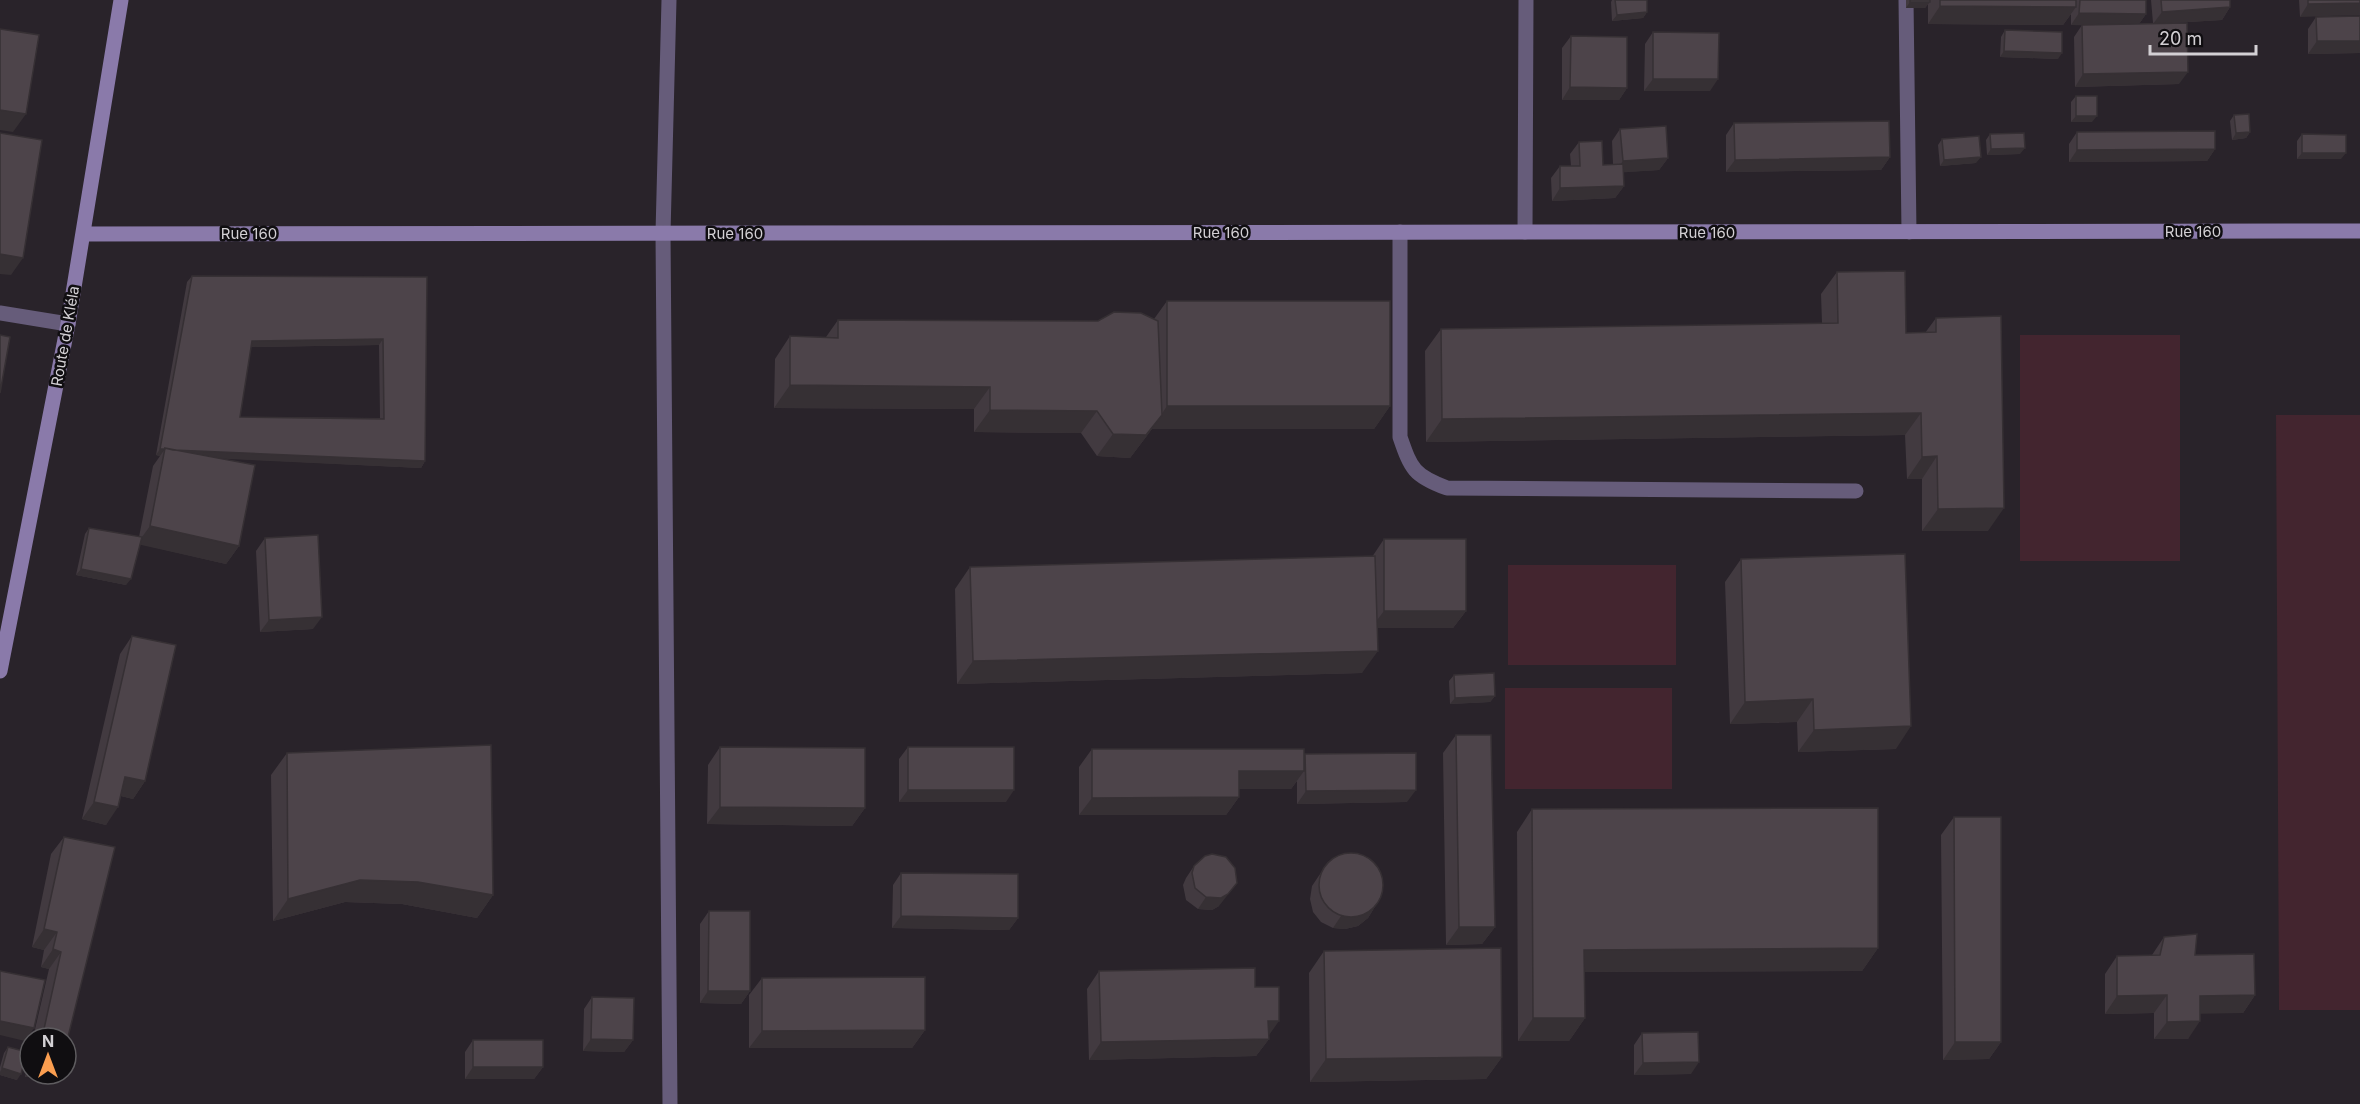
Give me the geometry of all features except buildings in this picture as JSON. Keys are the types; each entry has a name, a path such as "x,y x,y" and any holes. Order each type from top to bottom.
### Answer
{"street":[{"path":"116,0 121,0"},
{"name":"Route de Kléla","path":"0,671 68,324 121,0"},
{"path":"669,0 663,233 670,1104"},
{"path":"1525,232 1526,0"},
{"path":"1906,0 1909,232"},
{"name":"Rue 160","path":"83,234 2360,231"},
{"path":"1400,232 1400,436 1408,460 1422,479 1447,488 1856,491"},
{"path":"0,313 68,324"}],"shaded area":[{"path":"2020,335 2180,335 2180,561 2020,561"},
{"path":"2276,415 2360,415 2360,1010 2279,1010"},
{"path":"1508,565 1676,565 1676,665 1508,665"},
{"path":"1505,688 1672,688 1672,789 1505,789"}]}
